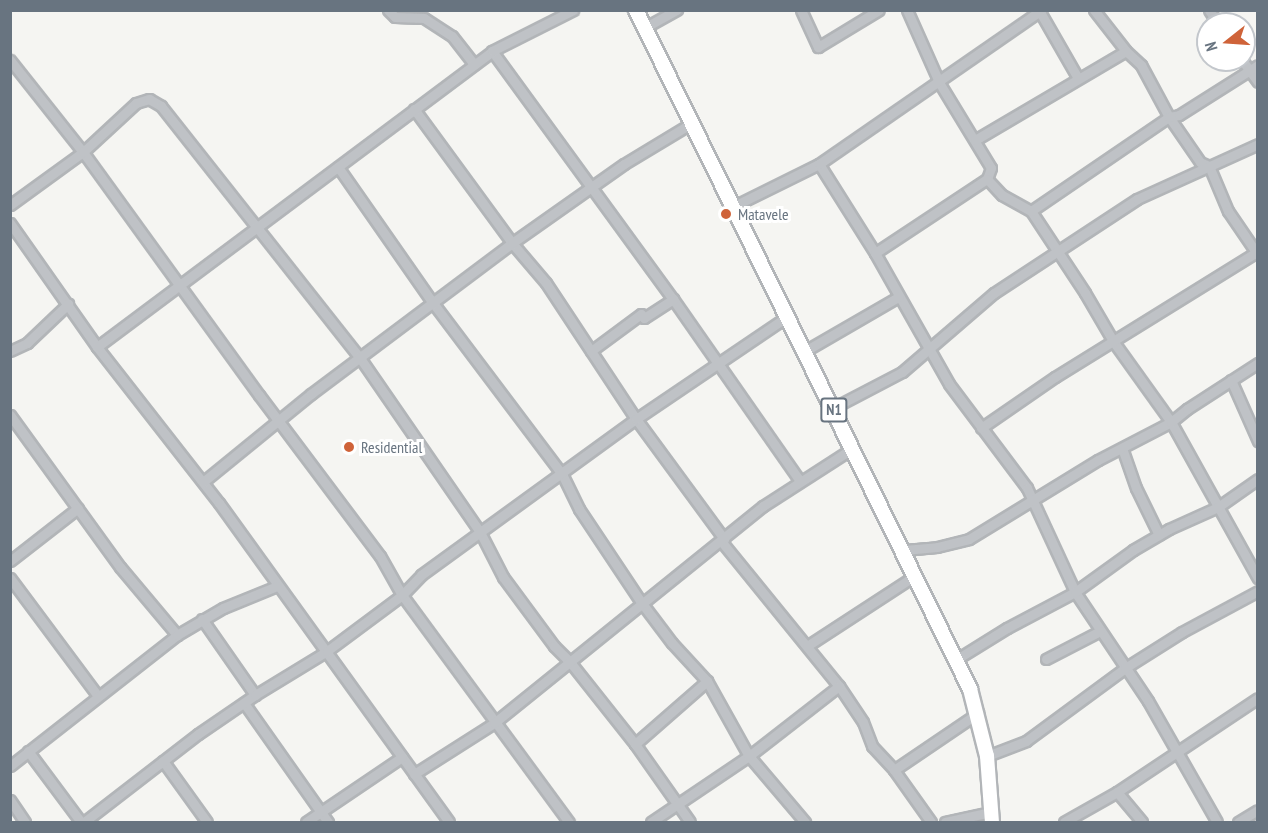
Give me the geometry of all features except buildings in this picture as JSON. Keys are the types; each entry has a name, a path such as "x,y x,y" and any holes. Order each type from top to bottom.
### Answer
{"highway":[{"name":"N1","path":"636,10 957,658 978,713 987,756 992,817"}],"street":[{"path":"388,10 395,18 424,18 452,36 474,64"},
{"path":"98,347 178,284 492,51 573,10"},
{"path":"644,28 677,10"},
{"path":"801,10 818,47 879,10"},
{"path":"875,253 987,179 991,168 939,81 907,10"},
{"path":"981,428 1055,377 1257,253 1228,210 1209,166 1200,162 1169,117 1141,65 1126,51 1094,10"},
{"path":"734,206 819,164 1040,11 1078,78"},
{"path":"492,51 673,299 800,481"},
{"path":"975,140 1126,51"},
{"path":"10,60 83,152 278,421 380,556 402,595 569,822"},
{"path":"1031,211 1169,117 1179,115 1244,72"},
{"path":"10,205 83,152 136,103 149,99 156,101 257,225 360,358 480,532 503,577 554,646 570,662 635,744 690,822"},
{"path":"414,109 512,243 546,283 636,419 722,540 838,686 863,722 872,746 894,770 931,822"},
{"path":"203,482 278,421 512,243 590,187 692,123"},
{"path":"833,408 902,372 994,293 1056,250 1137,199 1257,144"},
{"path":"819,164 875,253 898,297 956,394 1033,499 1075,592 1148,701 1175,752 1217,822"},
{"path":"338,167 433,303 562,474 579,509 641,602 667,638 707,681 749,756 805,822"},
{"path":"987,179 1002,195 1031,211 1113,341 1171,422 1257,578"},
{"path":"10,223 98,347 203,482 277,586 327,651 449,822"},
{"path":"805,351 898,297"},
{"path":"591,351 641,314 644,318 673,299"},
{"path":"10,351 27,343 60,311 70,308"},
{"path":"28,751 83,822 255,695 327,651 402,595 421,575 636,419 788,316"},
{"path":"904,550 961,543 1033,499 1171,422 1257,363"},
{"path":"1231,380 1257,441"},
{"path":"10,415 120,567 177,635"},
{"path":"414,774 494,723 641,602 763,506 853,448"},
{"path":"1122,448 1136,488 1159,535"},
{"path":"957,658 1075,592 1133,550 1218,507 1257,479"},
{"path":"10,561 78,508"},
{"path":"807,646 916,575"},
{"path":"10,578 98,696"},
{"path":"10,766 177,635 202,619 277,586"},
{"path":"987,756 1026,741 1125,669 1182,632 1257,591"},
{"path":"202,619 255,695"},
{"path":"1047,659 1100,631"},
{"path":"635,744 707,681"},
{"path":"651,822 749,756 838,686"},
{"path":"1064,822 1117,792 1257,698"},
{"path":"244,703 328,822"},
{"path":"894,770 978,713"},
{"path":"306,822 402,757"},
{"path":"163,761 207,822"},
{"path":"1117,792 1142,822"},
{"path":"10,800 25,822"},
{"path":"1238,822 1257,810"},
{"path":"945,822 992,817"}],"place":[{"name":"Matavele","path":"726,214"},
{"name":"Residential","path":"349,447"}]}
